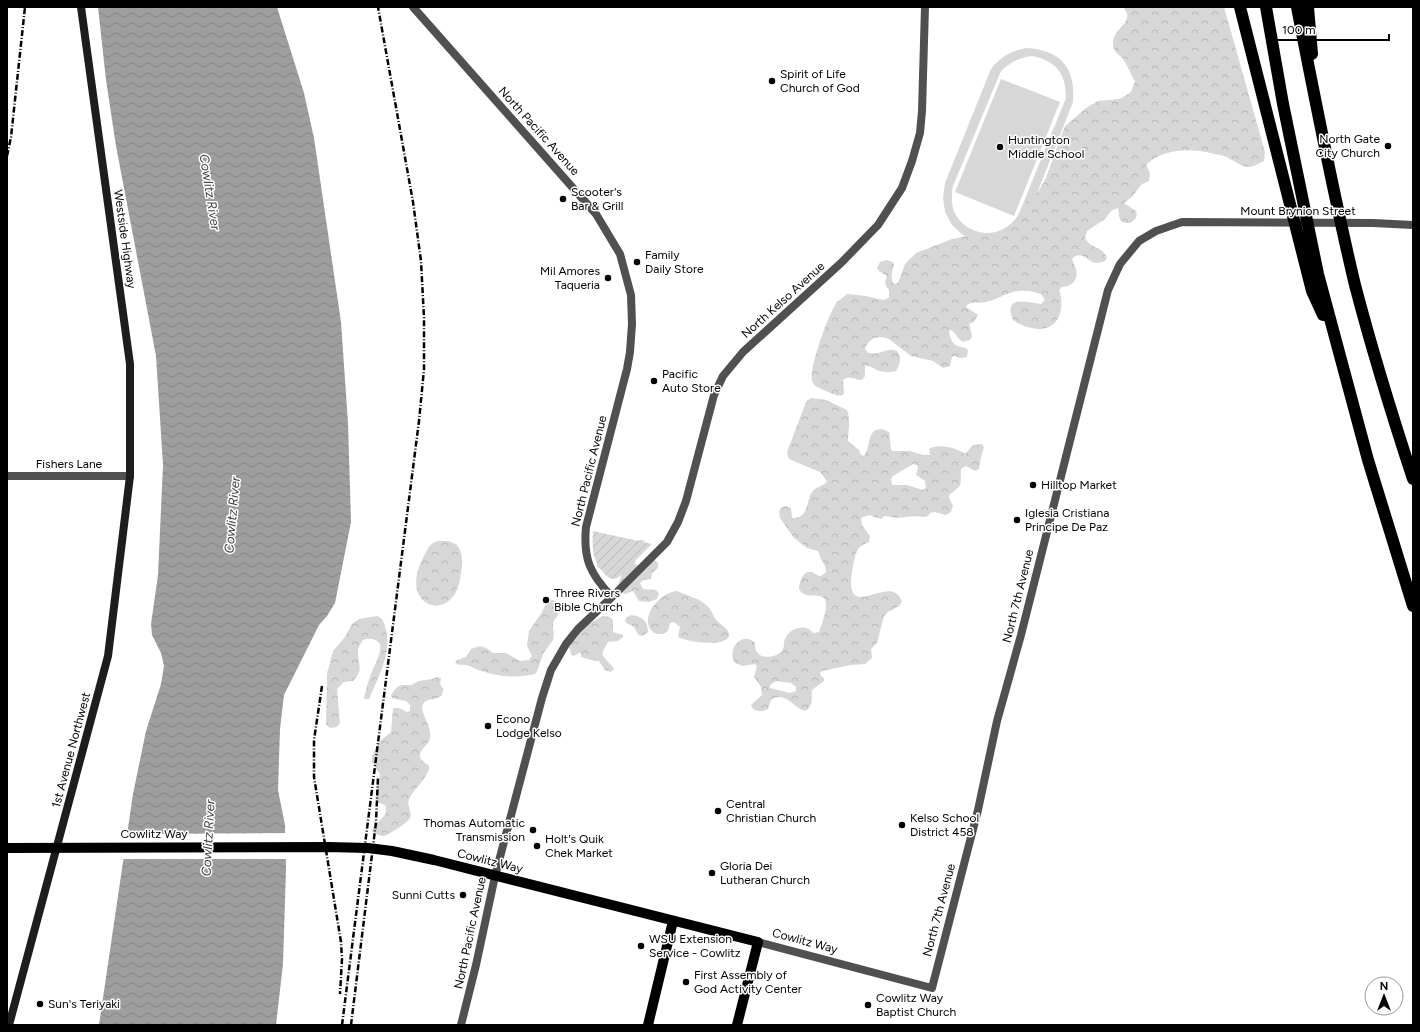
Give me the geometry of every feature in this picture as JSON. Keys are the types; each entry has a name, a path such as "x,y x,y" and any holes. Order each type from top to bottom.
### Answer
{"highway":[{"path":"1240,7 1312,291 1338,348"},
{"path":"1266,7 1283,104 1309,233 1368,460 1413,606"},
{"path":"1297,7 1314,97 1356,285 1402,446 1413,479"},
{"path":"1308,7 1314,97"}],"main road":[{"name":"Westside Highway","path":"81,7 130,364 130,476"},
{"name":"1st Avenue Northwest","path":"9,1025 108,656 130,476"},
{"name":"Cowlitz Way","path":"7,848 368,848 434,860 758,942"},
{"path":"648,1025 673,921"},
{"path":"738,1025 758,942"}],"street":[{"name":"North Pacific Avenue","path":"413,7 596,214 620,254 630,295 632,324 627,369 586,527 586,556 594,576 612,597 578,629 566,644 550,670 495,876 476,966 461,1025"},
{"name":"North Kelso Avenue","path":"612,597 667,542 678,522 686,501 714,394 723,376 743,352 841,263 878,225 902,188 920,133 925,7"},
{"name":"Mount Brynion Street","path":"1182,222 1373,223 1413,225"},
{"name":"North 7th Avenue","path":"932,988 978,810 997,721 1021,635 1108,290 1120,264 1139,241 1156,231 1182,222"},
{"name":"Fishers Lane","path":"7,476 130,476"},
{"name":"Cowlitz Way","path":"758,942 932,988"}],"green space":[{"path":"1123,7 1224,7 1265,152 1264,161 1252,167 1247,167 1223,156 1188,150 1170,152 1153,159 1146,165 1150,173 1149,181 1142,184 1132,197 1124,203 1136,211 1137,215 1135,219 1130,223 1121,221 1118,208 1111,211 1105,219 1087,231 1085,238 1087,241 1102,251 1107,258 1105,261 1097,263 1094,263 1080,255 1072,259 1077,273 1076,279 1069,286 1062,287 1059,290 1061,295 1060,312 1055,322 1051,326 1042,329 1033,328 1024,326 1013,320 1011,307 1014,303 1023,302 1041,304 1045,300 1041,294 1025,291 1006,294 983,303 972,303 966,307 978,315 974,322 969,324 972,336 970,340 963,342 951,330 949,331 952,341 956,345 968,350 967,357 952,357 950,366 943,368 933,361 911,356 889,339 882,337 873,338 865,348 868,353 877,353 888,350 897,351 900,360 896,371 884,372 869,366 865,366 865,376 862,380 850,378 843,380 844,393 843,395 838,396 815,386 812,380 812,374 816,353 829,317 837,302 847,294 883,300 889,298 889,290 885,283 887,276 877,268 880,262 886,260 893,262 892,277 894,284 898,283 905,264 916,253 952,239 972,235 987,237 1003,234 1011,228 1026,201 1038,192 1045,180 1065,126 1086,108 1098,101 1120,99 1131,92 1135,81 1123,59 1113,47 1114,38 1126,21 1127,17 1127,12"},
{"path":"1026,48 1038,49 1057,57 1068,70 1072,79 1073,102 1027,219 1018,230 976,241 963,235 952,225 945,212 943,198 945,183 991,69 1006,55","holes":["1032,56 1040,58 1053,65 1062,75 1066,89 1066,98 1018,216 1001,230 987,233 972,230 960,221 956,215 952,202 953,186 1001,71 1019,59"]},
{"path":"1001,79 1060,102 1014,216 955,192"},
{"path":"811,398 826,400 847,410 849,421 848,441 859,450 861,455 864,456 872,433 875,430 882,429 889,432 892,451 910,451 923,455 930,455 929,449 942,446 953,448 965,454 973,445 982,444 984,447 979,469 975,471 966,466 961,469 961,482 959,487 949,495 953,506 951,512 946,515 935,512 923,517 915,516 898,518 885,516 881,519 869,515 861,518 862,525 870,536 869,542 860,547 856,554 851,580 853,592 859,597 887,591 896,593 902,602 899,606 884,616 877,643 871,649 872,658 865,664 851,665 822,671 820,673 824,678 824,681 812,690 810,706 807,710 803,710 783,698 777,697 771,700 768,709 756,711 751,705 762,695 761,687 754,677 757,666 755,664 743,666 735,663 732,653 737,643 745,639 750,640 755,643 756,650 762,656 770,657 777,655 782,651 785,639 790,632 798,628 806,628 813,633 819,632 825,615 826,604 824,599 820,596 803,594 799,589 801,580 806,573 811,572 821,576 826,572 825,566 818,551 807,548 794,538 780,518 779,512 781,508 786,506 791,508 792,518 801,516 806,509 812,492 827,481 820,472 789,459 787,452 806,402","holes":["913,464 917,465 916,475 925,481 926,488 923,490 907,485 892,485 891,479 893,476","776,681 791,683 796,687 796,691 790,693 770,688 770,685"]},
{"path":"593,531 652,544 620,576 611,579 600,568 595,558 593,548"},
{"path":"639,540 643,540 646,544 636,558 635,564 639,566 650,560 655,560 658,563 658,568 652,573 651,579 643,580 640,583 643,589 656,590 659,593 657,599 649,602 639,601 633,591 625,594 622,592 618,585 622,573 597,567 599,558"},
{"path":"438,541 448,541 456,544 461,552 462,561 460,579 455,593 448,602 438,605 429,604 421,598 417,589 417,575 423,558 430,545"},
{"path":"677,591 704,603 717,621 728,631 729,635 727,639 722,642 706,643 682,639 678,637 680,627 674,622 670,623 668,631 664,633 657,634 654,632 649,626 648,622 652,608 667,594"},
{"path":"549,599 556,601 559,606 558,615 553,622 553,640 543,654 535,674 523,676 503,676 491,674 467,665 455,663 457,660 466,657 471,649 480,646 493,653 506,653 520,661 529,660 532,656 527,646 529,631"},
{"path":"631,615 641,618 646,622 648,632 643,636 639,635 634,627 625,622 626,618"},
{"path":"377,616 382,619 386,629 387,639 385,659 378,679 369,699 364,699 369,679 379,656 380,646 379,642 374,639 363,640 358,649 360,666 359,673 353,681 344,682 337,689 340,723 337,727 330,728 326,724 327,674 333,651 345,637 352,624 359,619"},
{"path":"603,616 610,617 613,620 613,632 623,635 623,637 618,641 608,642 602,653 604,658 614,669 611,672 605,670 599,661 581,657 581,653 574,656 571,655 570,649 567,647 578,636 583,627"},
{"path":"438,677 441,678 440,684 443,689 442,695 426,701 422,707 429,726 430,738 421,752 420,757 422,761 429,766 429,770 410,797 408,803 411,815 409,820 384,836 378,835 372,832 373,828 384,816 386,809 385,805 376,802 380,774 372,762 372,756 379,742 391,732 393,708 399,708 407,712 410,711 410,705 406,701 392,698 391,695 396,688 401,685 411,685 419,681"}],"water":[{"name":"Cowlitz River","path":"98,7 277,7 304,93 314,138 341,322 348,423 351,522 335,603 319,625 284,695 280,729 278,790 285,825 286,869 283,964 276,1025 99,1025 133,794 146,731 161,684 164,666 161,653 152,635 151,624 158,575 163,465 156,356 116,146 106,80"}],"pier":[{"path":"287,833 287,859 121,859 125,834"}],"railway":[{"path":"7,156 11,137 25,7"},
{"path":"342,1025 419,421 424,369 424,318 421,261 413,202 378,7"},
{"path":"322,686 314,740 314,777 341,942 342,959 340,994"},
{"path":"351,1025 376,822 378,777"}],"place":[{"name":"Spirit of Life Church of God","path":"772,81"},
{"name":"North Gate City Church","path":"1388,146"},
{"name":"Huntington Middle School","path":"1000,147"},
{"name":"Scooter's Bar & Grill","path":"563,199"},
{"name":"Family Daily Store","path":"637,262"},
{"name":"Mil Amores Taqueria","path":"608,278"},
{"name":"Pacific Auto Store","path":"654,381"},
{"name":"Hilltop Market","path":"1033,485"},
{"name":"Iglesia Cristiana Principe De Paz","path":"1017,520"},
{"name":"Three Rivers Bible Church","path":"546,600"},
{"name":"Econo Lodge Kelso","path":"488,726"},
{"name":"Central Christian Church","path":"718,811"},
{"name":"Kelso School District 458","path":"902,825"},
{"name":"Thomas Automatic Transmission","path":"533,830"},
{"name":"Holt's Quik Chek Market","path":"537,846"},
{"name":"Gloria Dei Lutheran Church","path":"712,873"},
{"name":"Sunni Cutts","path":"463,895"},
{"name":"WSU Extension Service - Cowlitz","path":"641,946"},
{"name":"First Assembly of God Activity Center","path":"686,982"},
{"name":"Sun's Teriyaki","path":"40,1004"},
{"name":"Cowlitz Way Baptist Church","path":"868,1005"}]}
